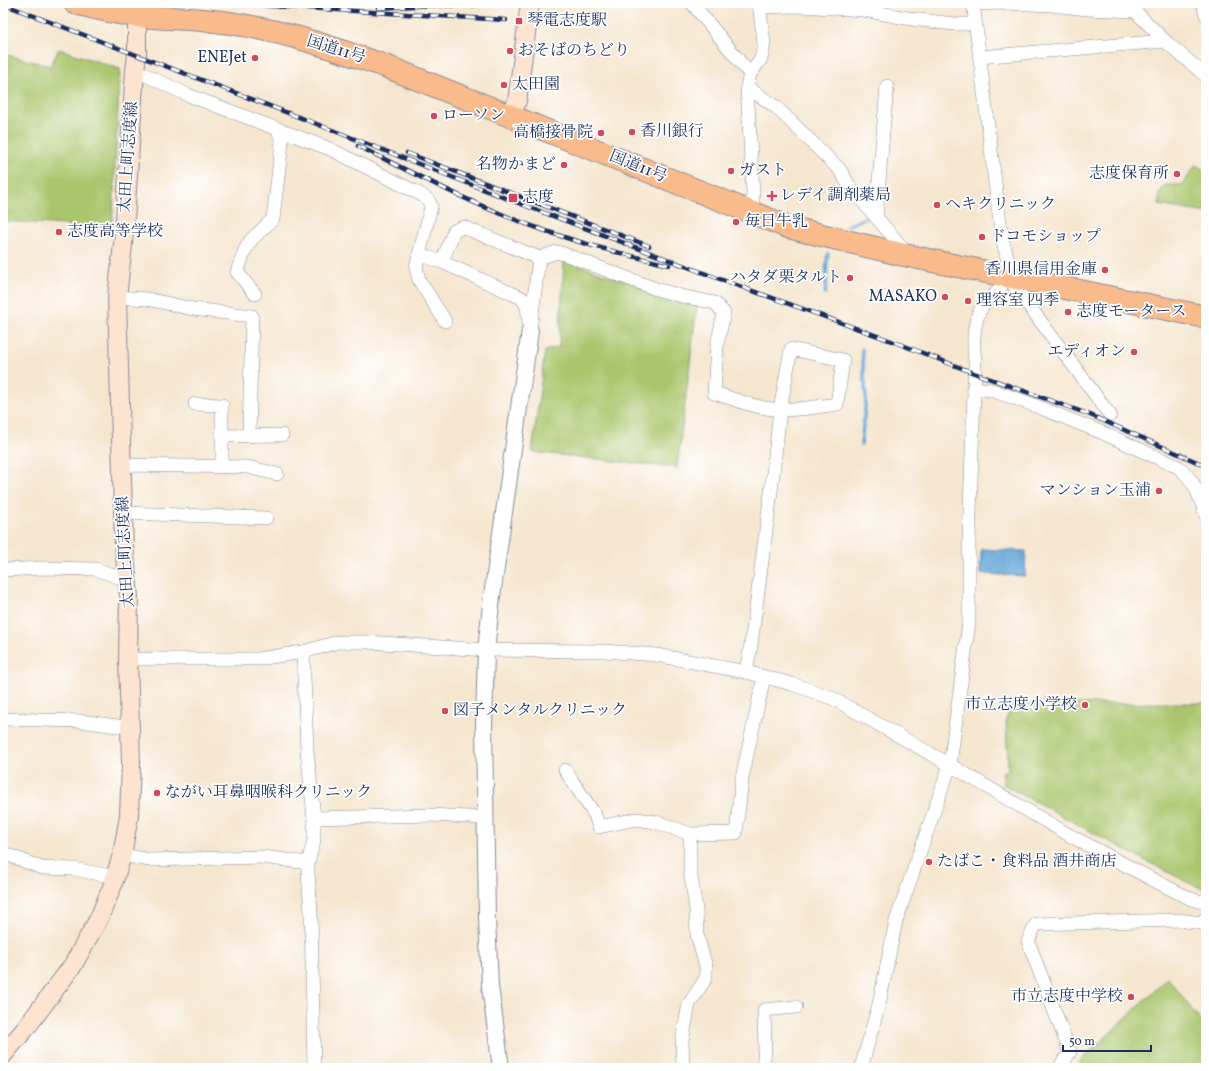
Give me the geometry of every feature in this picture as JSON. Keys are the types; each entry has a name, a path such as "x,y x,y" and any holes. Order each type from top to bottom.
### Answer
{"highway":[{"name":"国道11号","path":"75,3 136,9 236,24 283,34 333,48 386,66 788,227 904,255 1206,317"}],"main road":[{"path":"511,116 517,101 530,3"},
{"name":"太田上町志度線","path":"3,1055 26,1028 73,965 99,918 122,855 128,816 131,763 128,659 129,597 123,513 117,297 124,235 134,70 137,55 136,9"}],"street":[{"path":"692,3 748,81 776,106 840,170 850,187 901,246 904,255"},
{"path":"861,1068 879,1004 896,921 950,765 969,622 969,541 975,362 973,347 975,325 979,312 985,303 995,294 1007,276 1008,267 1002,239 973,4 1005,3 1052,5 1087,9 1137,7 1165,41 1206,76"},
{"path":"1203,3 1206,14"},
{"path":"752,213 754,192 748,81 761,60 764,43 759,5 864,10 912,19 954,24 975,24"},
{"path":"980,57 1165,41"},
{"path":"134,70 188,95 330,149 420,194 429,201 431,207 416,267 419,280 445,321"},
{"path":"876,217 887,86"},
{"path":"255,294 237,272 245,250 251,240 273,219 282,142 278,129"},
{"path":"442,262 454,231 463,227 539,258 556,252 656,289 715,303 724,314 717,344 714,393 756,406 780,410 813,408 837,404 843,360 791,349 780,410 770,500 746,672"},
{"path":"419,254 442,262 522,298 527,306 530,331"},
{"path":"501,1068 490,986 484,725 486,650 492,596 539,258"},
{"path":"1007,276 1110,415"},
{"path":"117,297 146,299 192,309 252,316 249,436"},
{"path":"974,388 991,390 1031,404 1103,433 1178,466 1186,473 1194,484 1206,516"},
{"path":"195,404 222,405 222,467"},
{"path":"222,436 282,435"},
{"path":"122,465 247,468 277,474"},
{"path":"123,513 266,518"},
{"path":"3,570 42,568 96,569 127,580"},
{"path":"128,659 258,659 303,652 338,642 367,642 486,650 604,651 656,655 746,672 792,684 832,698 1069,835 1192,899 1206,903"},
{"path":"303,652 307,750 314,818 314,840 308,863 311,912 314,1068"},
{"path":"565,770 595,815 599,827 636,819 656,822 690,834 736,833 742,778 764,677"},
{"path":"3,719 80,721 117,726 130,726"},
{"path":"314,818 430,815 486,818"},
{"path":"683,1068 682,1040 689,1004 706,978 706,967 697,935 696,910 690,870 690,834"},
{"path":"3,853 42,868 74,869 115,877"},
{"path":"122,855 150,860 264,857 308,863"},
{"path":"1059,1068 1070,1052 1028,940 1036,924 1178,920 1201,923 1206,918"},
{"path":"763,1068 765,1048 764,1010 796,1007"}],"green space":[{"path":"59,49 120,69 112,228 3,221 3,54 50,66"},
{"path":"1196,165 1206,171 1206,213 1159,205 1159,194 1165,185 1182,185"},
{"path":"564,260 697,306 677,468 532,452 545,351 559,347"},
{"path":"1206,703 1206,890 1191,884 1135,855 1004,785 1002,772 1008,770 1006,720 1012,704"},
{"path":"1168,978 1206,1028 1206,1068 1079,1068 1079,1062"}],"water":[{"path":"981,549 1026,551 1025,576 980,574"}],"waterway":[{"path":"847,226 872,215"},
{"path":"825,293 828,254"},
{"path":"861,444 866,398 862,349"}],"railway":[{"path":"251,3 271,6 506,20"},
{"path":"3,4 513,201 717,278 1088,414 1206,466"},
{"path":"378,8 433,5 473,6"},
{"path":"358,146 449,191 519,221 590,245 669,265"},
{"path":"407,153 649,246"}],"place":[{"name":"琴電志度駅","path":"519,21"},
{"name":"おそばのちどり","path":"510,51"},
{"name":"ENEJet","path":"255,58"},
{"name":"太田園","path":"504,85"},
{"name":"ローソン","path":"434,116"},
{"name":"香川銀行","path":"632,132"},
{"name":"高橋接骨院","path":"601,133"},
{"name":"名物かまど","path":"564,165"},
{"name":"ガスト","path":"731,171"},
{"name":"志度保育所","path":"1177,174"},
{"name":"レデイ調剤薬局","path":"772,196"},
{"name":"志度","path":"513,198"},
{"name":"ヘキクリニック","path":"937,205"},
{"name":"毎日牛乳","path":"736,222"},
{"name":"志度高等学校","path":"59,232"},
{"name":"ドコモショップ","path":"982,237"},
{"name":"香川県信用金庫","path":"1105,270"},
{"name":"ハタダ栗タルト","path":"850,278"},
{"name":"MASAKO","path":"945,297"},
{"name":"理容室 四季","path":"968,301"},
{"name":"志度モータース","path":"1068,312"},
{"name":"エディオン","path":"1134,352"},
{"name":"マンション玉浦","path":"1159,491"},
{"name":"市立志度小学校","path":"1085,705"},
{"name":"図子メンタルクリニック","path":"445,711"},
{"name":"ながい耳鼻咽喉科クリニック","path":"157,793"},
{"name":"たばこ・食料品 酒井商店","path":"929,862"},
{"name":"市立志度中学校","path":"1131,997"}]}
